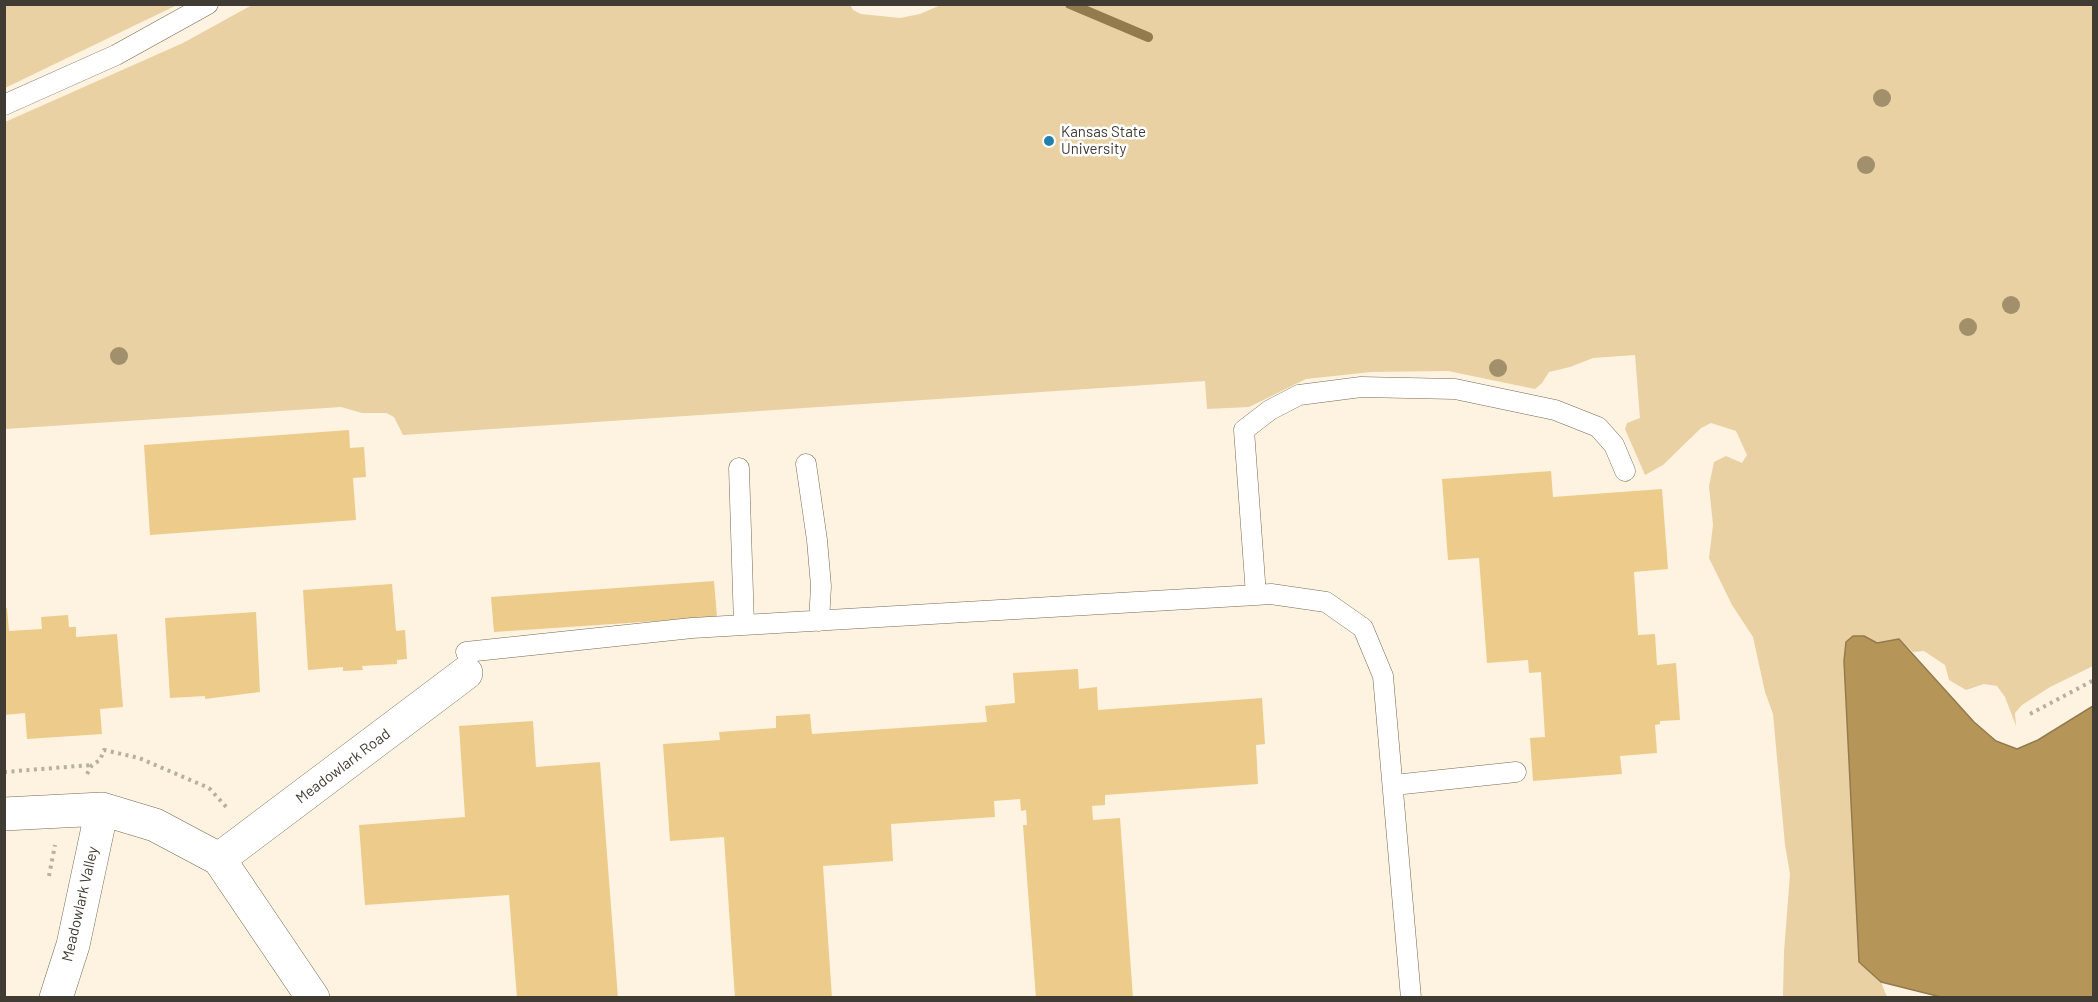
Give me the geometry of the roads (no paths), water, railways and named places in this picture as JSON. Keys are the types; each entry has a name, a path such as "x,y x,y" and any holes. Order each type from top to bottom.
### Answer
{"street":[{"name":"Meadowlark Road","path":"219,859 466,662"},
{"path":"4,814 102,809 155,825 219,859 313,998"},
{"name":"Meadowlark Valley","path":"56,998 73,945 102,809"}],"lane":[{"path":"4,105 116,55 208,4"},
{"path":"1256,595 1244,429 1270,410 1299,395 1361,387 1455,389 1555,410 1598,427 1614,445 1625,471"},
{"path":"806,464 817,540 820,586 819,621"},
{"path":"738,468 744,625"},
{"path":"466,662 744,625 1271,594 1326,602 1363,628 1383,676 1411,998"},
{"path":"1394,784 1516,772"}],"waterway":[{"path":"1070,4 1148,37"}],"place":[{"name":"Kansas State University","path":"1049,141"}]}
